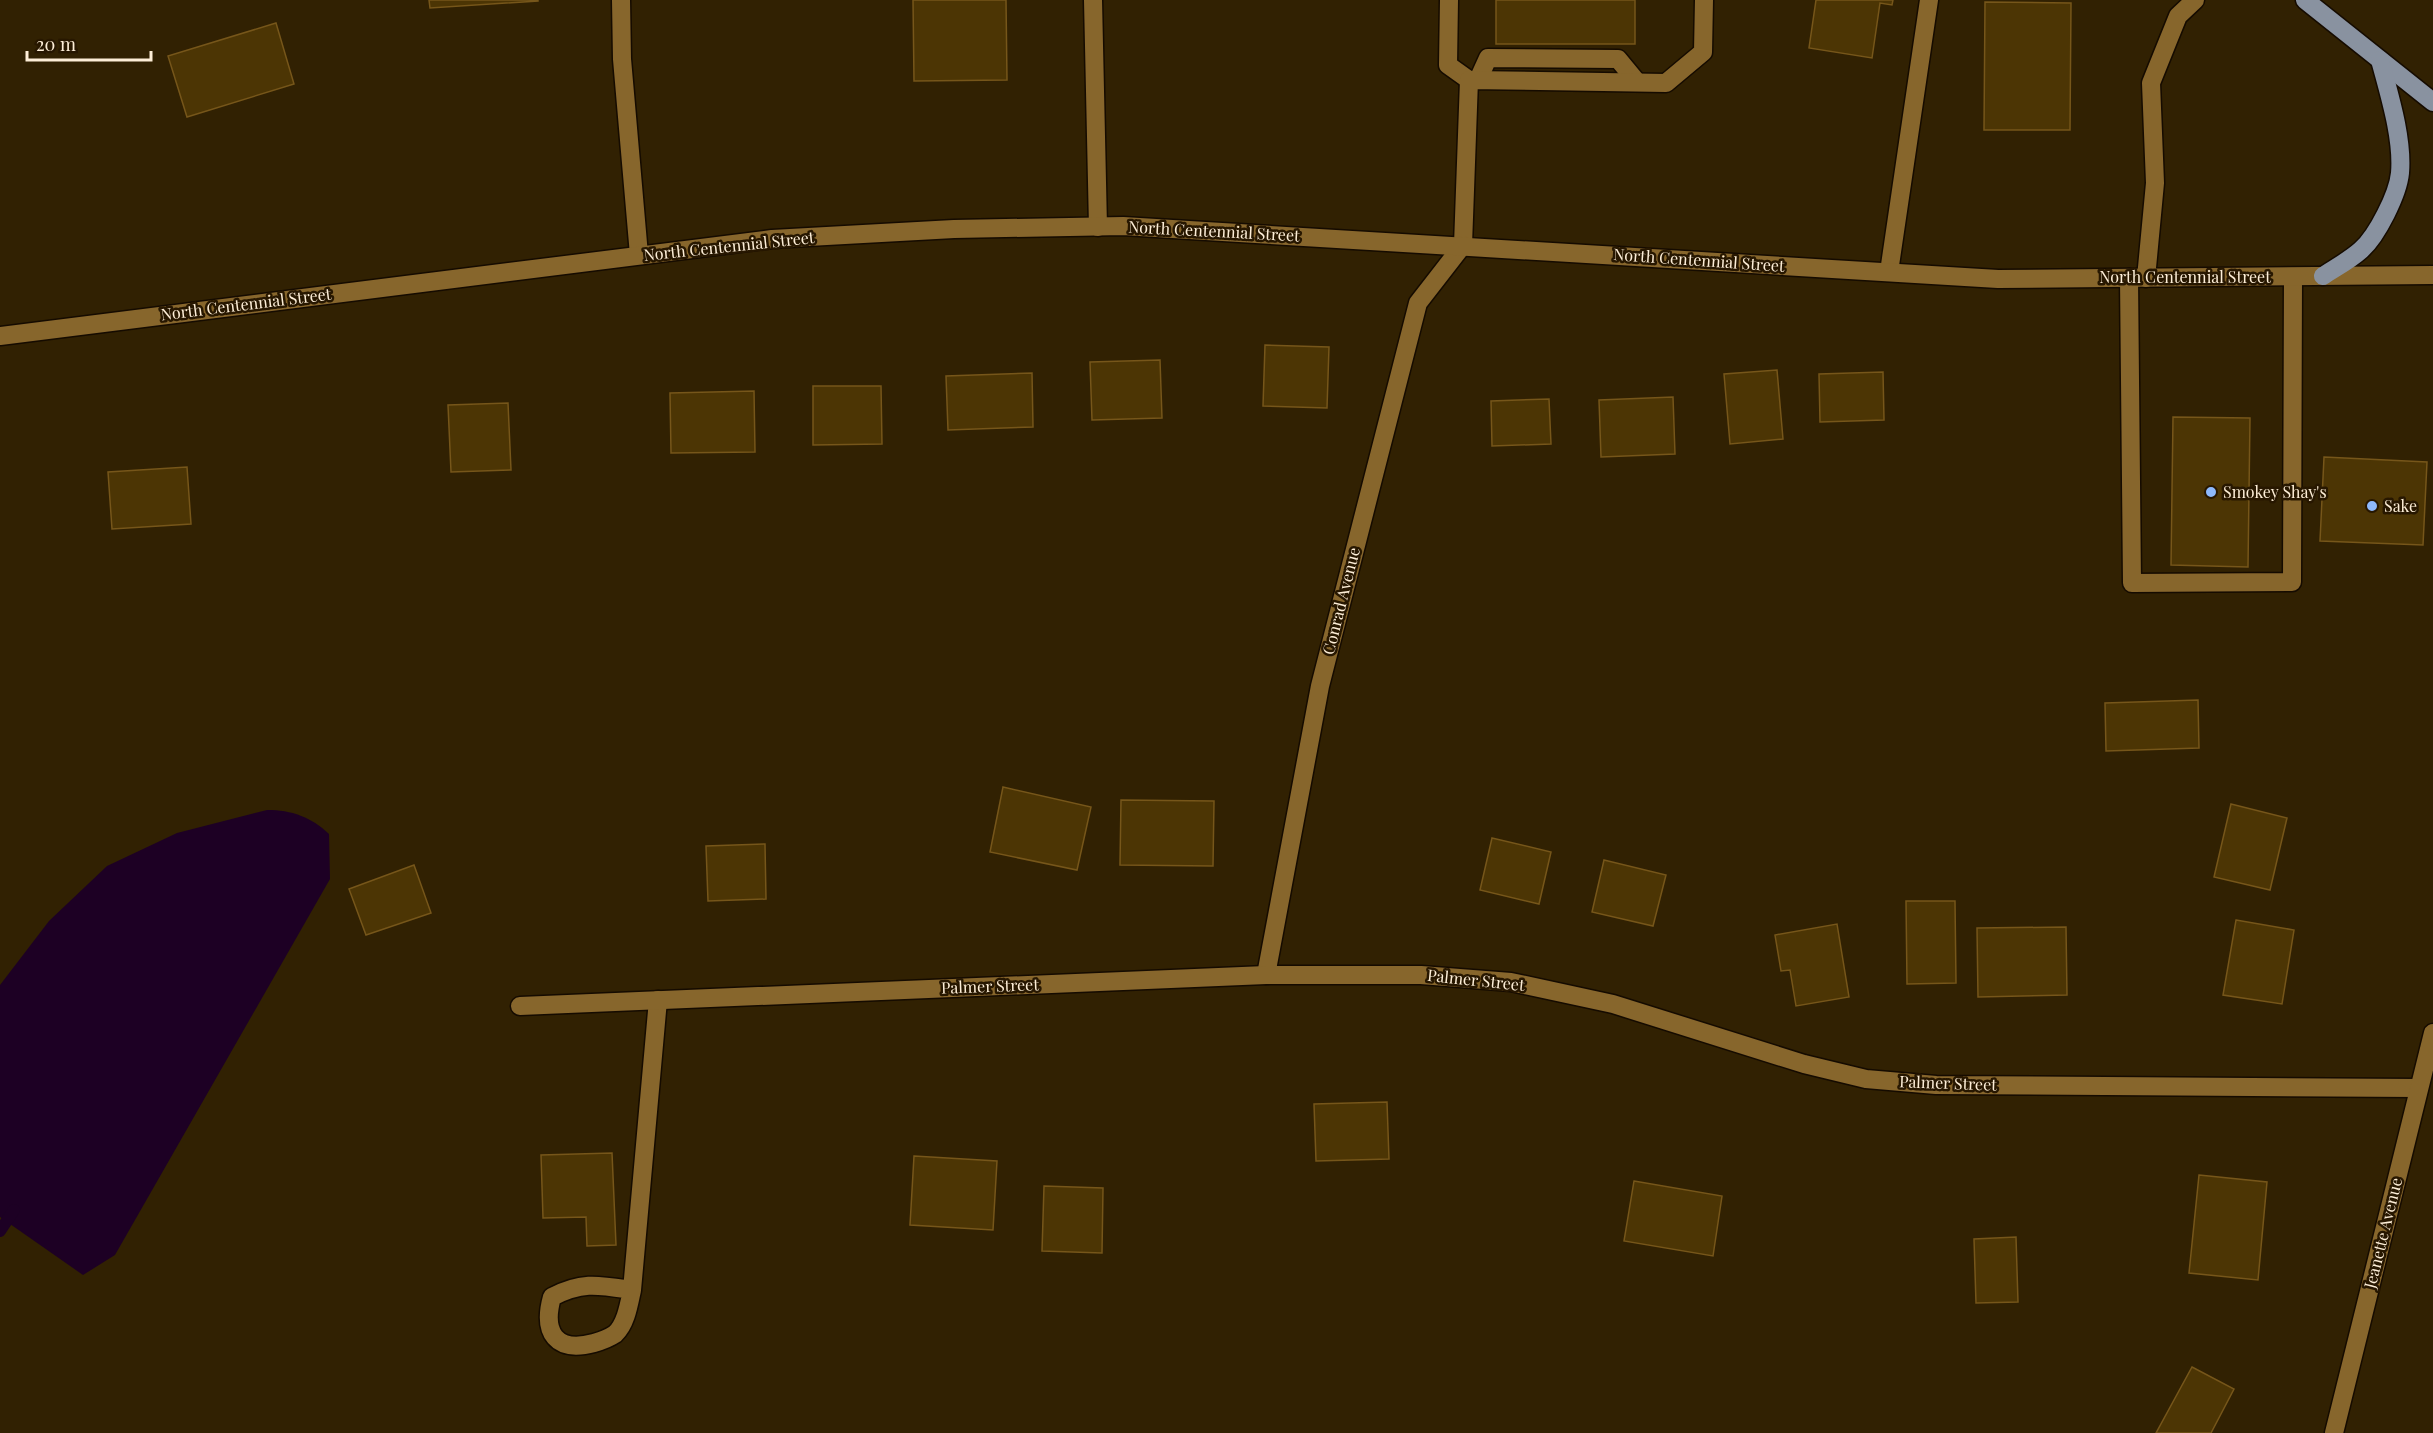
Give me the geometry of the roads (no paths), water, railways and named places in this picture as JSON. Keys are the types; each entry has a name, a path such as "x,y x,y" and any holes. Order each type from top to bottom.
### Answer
{"main road":[{"path":"2304,0 2433,102"},
{"path":"2323,276 2361,250 2375,234 2388,210 2400,174 2395,119 2380,60"}],"street":[{"path":"621,0 622,59 639,255"},
{"path":"1093,0 1098,227"},
{"path":"1449,0 1448,65 1473,80 1666,83 1703,52 1704,0"},
{"path":"1889,272 1929,0"},
{"path":"2194,0 2178,16 2151,82 2155,183 2138,278 2132,583 2292,582 2293,277"},
{"path":"1463,245 1473,80"},
{"name":"North Centennial Street","path":"0,336 772,239 954,229 1098,227 1463,245 1998,279 2433,275"},
{"name":"Conrad Avenue","path":"1266,975 1320,686 1418,303 1463,245"},
{"name":"Palmer Street","path":"520,1006 1266,975 1421,975 1511,982 1613,1004 1804,1064 1866,1079 1936,1085 2418,1088"},
{"path":"632,1290 594,1284 569,1288 552,1298 548,1313 550,1329 556,1340 569,1347 584,1346 616,1333 624,1321 632,1290 658,1000"},
{"name":"Jeanette Avenue","path":"2334,1433 2433,1033"}],"waterway":[{"path":"0,1231 14,1210"}],"place":[{"name":"Smokey Shay's","path":"2211,492"},
{"name":"Sake","path":"2372,506"}]}
